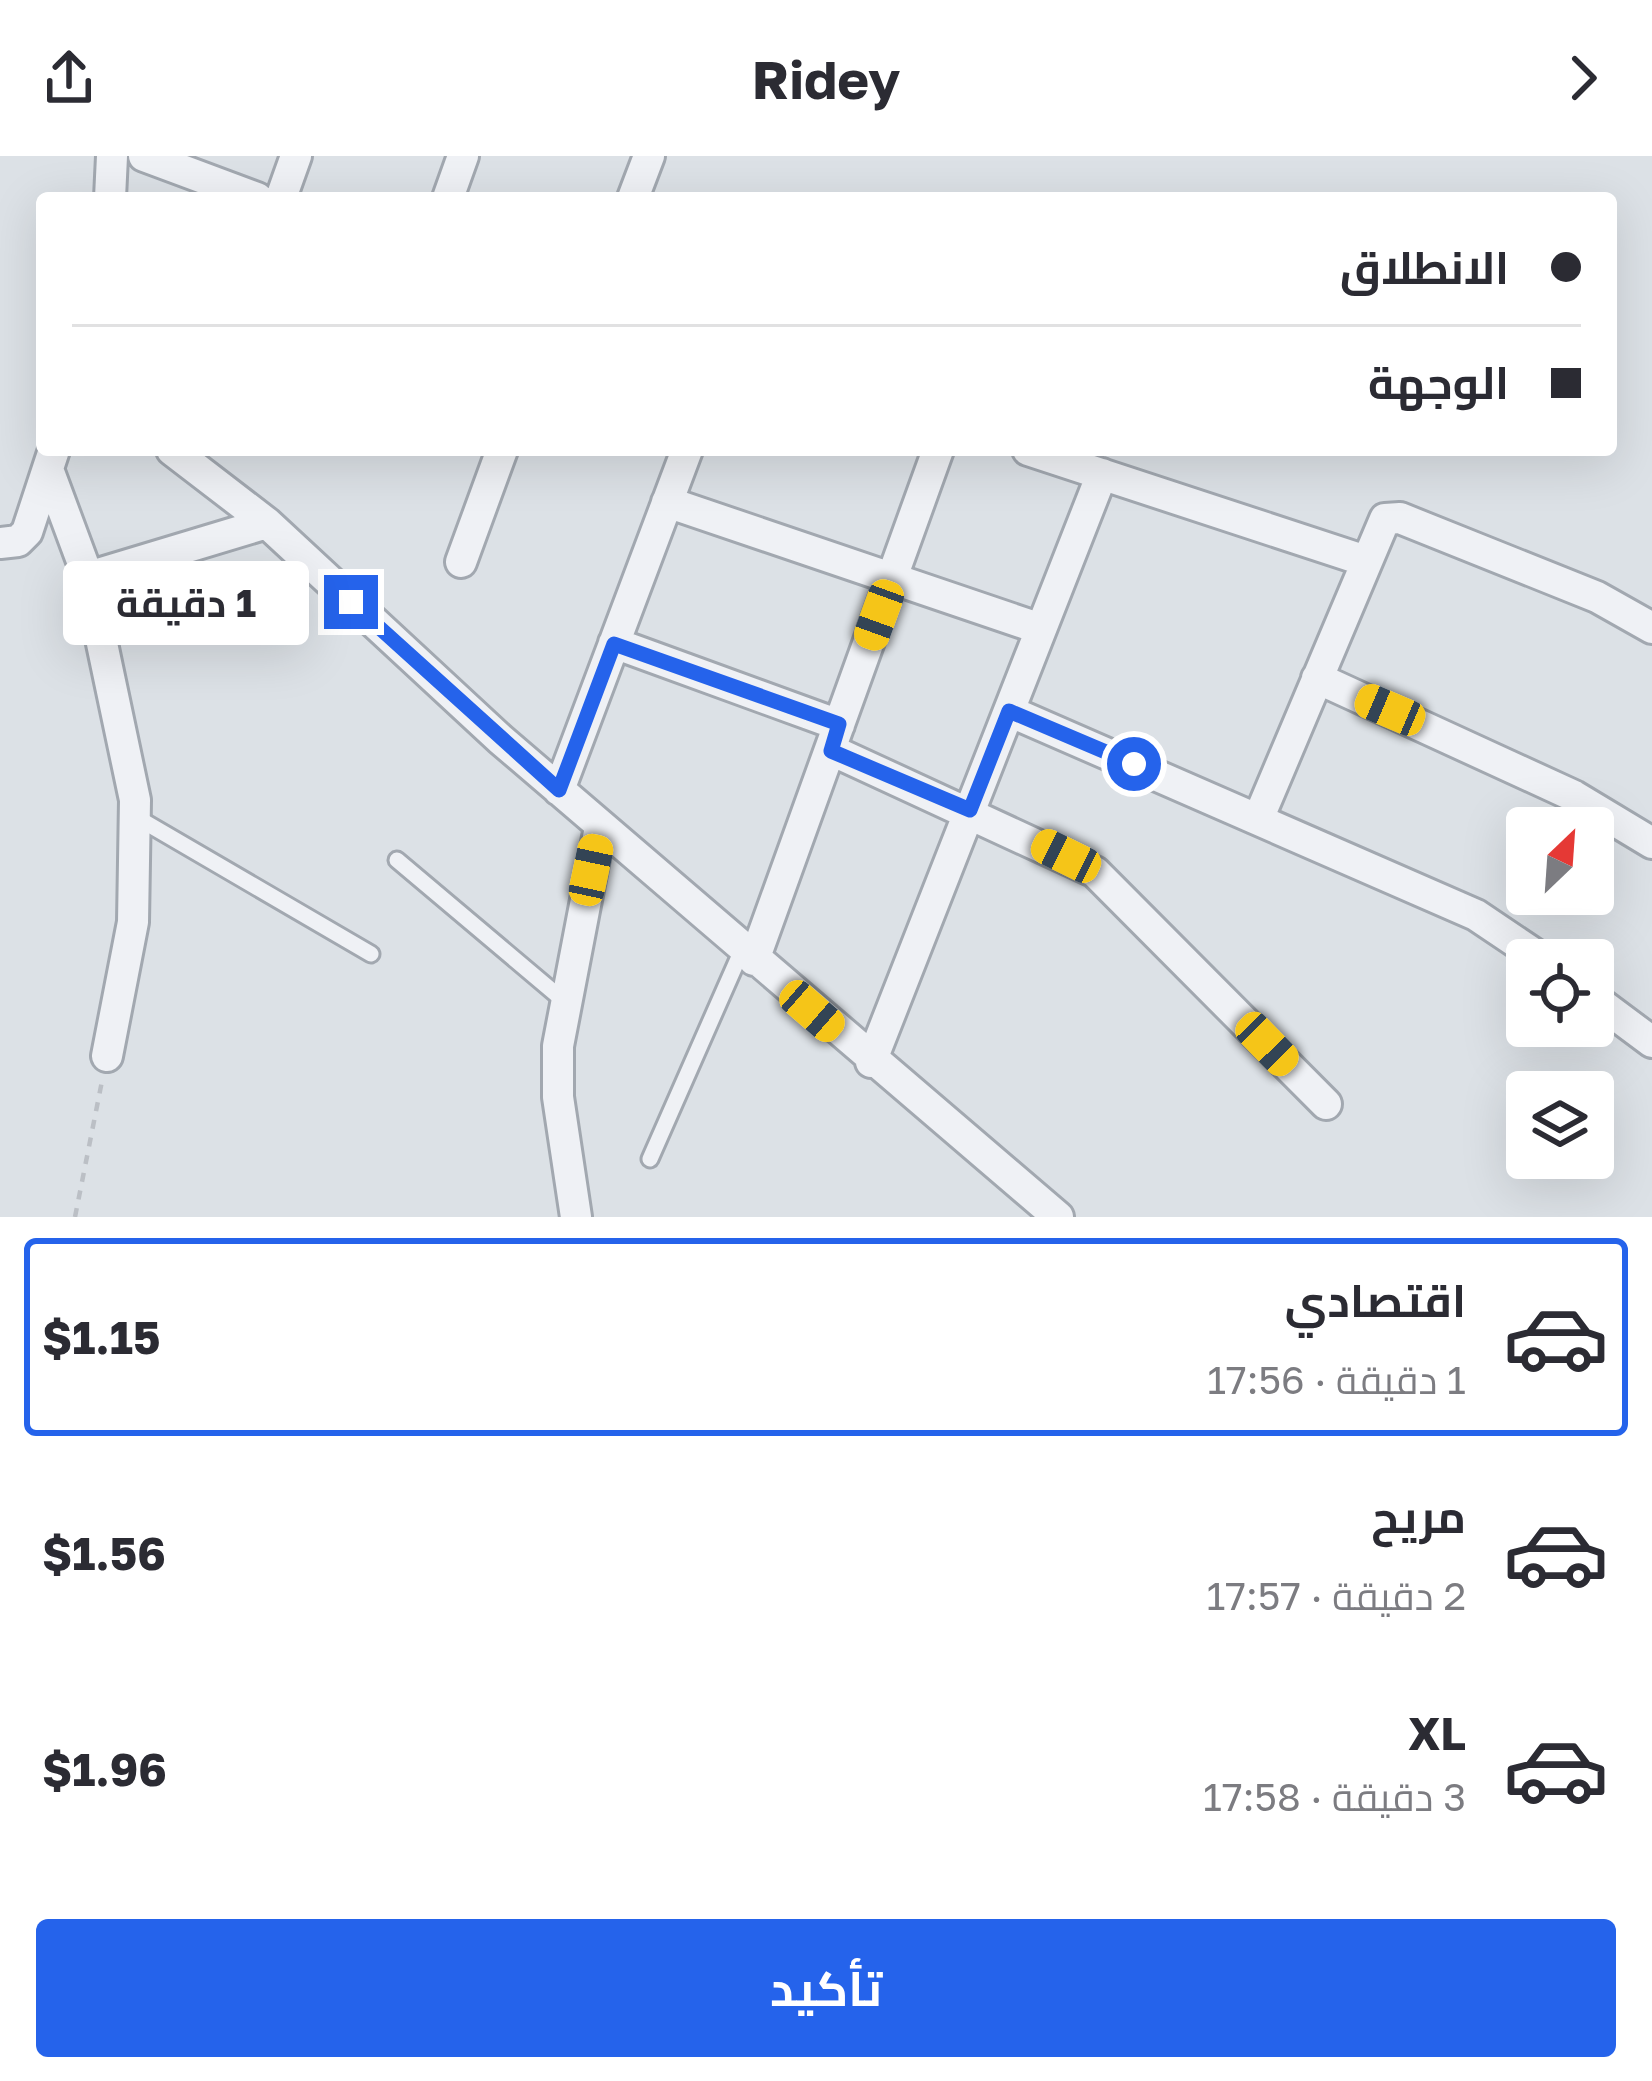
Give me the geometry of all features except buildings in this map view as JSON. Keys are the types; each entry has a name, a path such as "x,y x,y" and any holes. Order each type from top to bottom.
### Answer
{"street":[{"path":"110,192 112,156"},
{"path":"144,156 241,192"},
{"path":"283,192 296,156"},
{"path":"450,192 463,156"},
{"path":"635,192 649,156"},
{"path":"180,456 267,523 600,827 1058,1217"},
{"path":"461,562 500,456"},
{"path":"559,790 685,456"},
{"path":"748,955 835,738 936,456"},
{"path":"1046,456 1366,561"},
{"path":"0,543 18,541 27,532 52,461"},
{"path":"52,461 88,578 136,817 133,922 107,1056"},
{"path":"871,1062 1102,474"},
{"path":"667,502 1041,628"},
{"path":"1259,817 1380,524 1392,516 1597,597 1652,628"},
{"path":"88,578 267,523"},
{"path":"614,644 835,738 1095,872 1326,1104"},
{"path":"1317,678 1574,796 1652,843"},
{"path":"1009,711 1476,915 1512,939"},
{"path":"577,1217 558,1097 563,1000 600,827"},
{"path":"1614,1014 1652,1042"}],"lane":[{"path":"136,817 371,954"},
{"path":"397,860 563,1000"},
{"path":"650,1159 748,955"}],"path":[{"path":"75,1217 107,1056"}],"route":[{"path":"351,602 559,790 614,644 839,724 831,751 970,810 1009,711 1134,764"}]}
